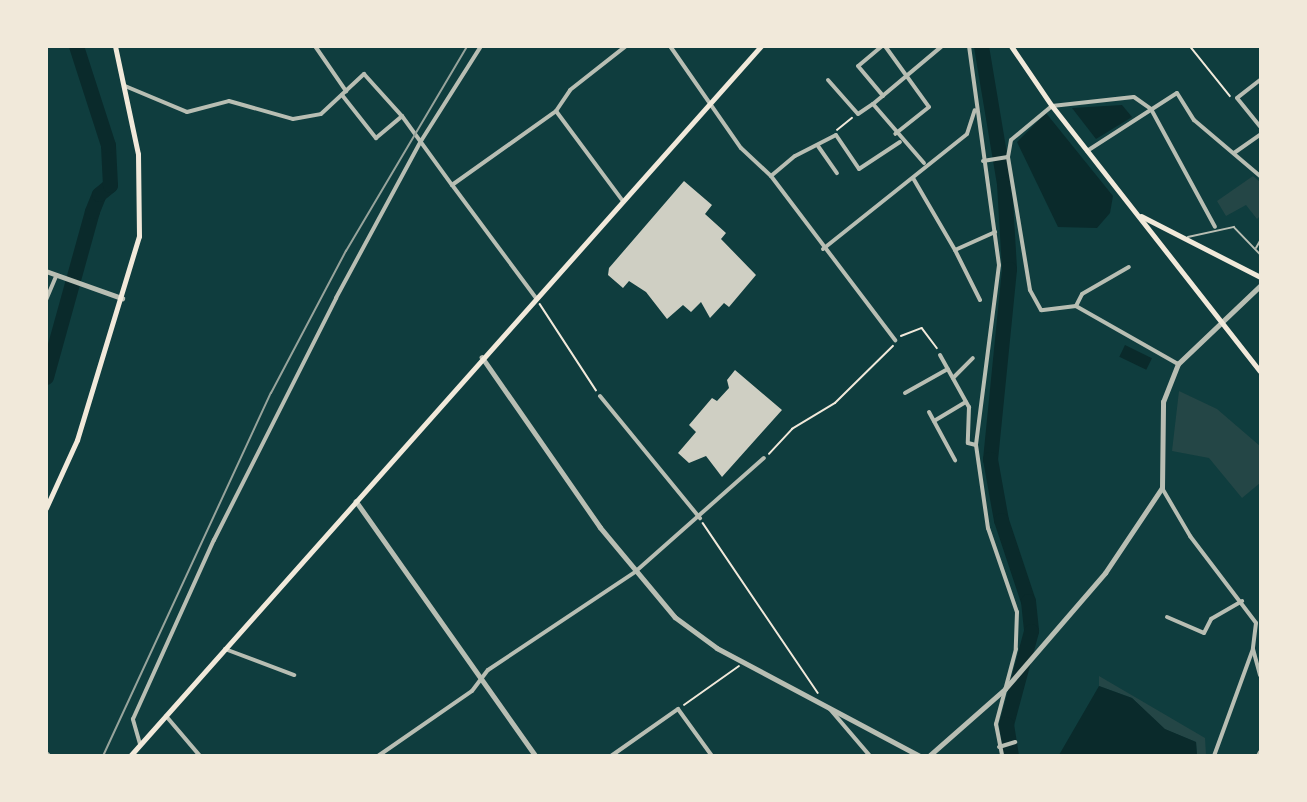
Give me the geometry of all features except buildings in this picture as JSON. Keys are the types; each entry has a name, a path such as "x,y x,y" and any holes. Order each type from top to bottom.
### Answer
{"main road":[{"path":"46,508 77,440 119,298 140,210 138,154 125,86 114,46"},
{"path":"130,756 482,357 761,46"},
{"path":"1011,46 1052,106 1260,371"},
{"path":"1137,213 1260,277"}],"street":[{"path":"315,46 344,93 376,138 402,116"},
{"path":"140,744 133,719 214,540 422,141 481,46"},
{"path":"452,185 556,111 570,90 626,46"},
{"path":"670,46 712,101 741,148 771,176 823,249 895,340"},
{"path":"883,96 858,66 884,46 929,107 895,134"},
{"path":"828,80 858,114 942,46"},
{"path":"969,46 999,265 976,445 988,528 1017,612 1016,649 996,724 1002,756"},
{"path":"125,86 187,112 230,101 285,119 321,114 364,74 422,141 536,298"},
{"path":"1260,80 1237,99 1260,126"},
{"path":"1087,151 1177,93 1194,120 1260,176"},
{"path":"1178,363 1076,306 1041,310 1032,298 1008,157 1019,128 1052,106 1134,97 1151,109 1215,227"},
{"path":"823,249 883,195 913,178 928,166 900,141 873,104"},
{"path":"924,163 967,134 976,108"},
{"path":"556,111 622,201"},
{"path":"771,176 795,156 836,135 859,169 900,141"},
{"path":"1234,153 1260,135"},
{"path":"818,146 837,173"},
{"path":"983,161 1008,157"},
{"path":"46,169 48,199 46,219"},
{"path":"913,178 955,250 980,300"},
{"path":"955,250 995,232"},
{"path":"1076,306 1082,294 1129,267"},
{"path":"46,271 119,298"},
{"path":"46,300 56,276"},
{"path":"1214,756 1253,649 1256,623 1242,601 1190,536 1162,488 1164,402 1178,363 1260,286"},
{"path":"940,355 966,402 968,443 976,445"},
{"path":"482,357 635,572 675,617 745,662 920,756"},
{"path":"953,378 973,358"},
{"path":"905,393 948,369"},
{"path":"600,396 700,518"},
{"path":"934,421 966,402"},
{"path":"929,412 954,460"},
{"path":"378,756 482,680 488,670 635,572 700,518 764,458"},
{"path":"929,756 1005,689 1038,652 1105,573 1162,488"},
{"path":"356,501 536,756"},
{"path":"1167,617 1204,633 1211,619 1242,601"},
{"path":"224,648 294,675"},
{"path":"1253,649 1260,675"},
{"path":"825,704 870,756"},
{"path":"611,756 678,709 712,756"},
{"path":"165,716 200,756"},
{"path":"999,747 1015,742"}],"lane":[{"path":"1186,240 1215,227 1234,227 1260,254"},
{"path":"1255,248 1260,241"}],"path":[{"path":"1190,46 1224,93 1237,99"},
{"path":"836,135 858,114"},
{"path":"536,298 600,396"},
{"path":"764,458 792,429 836,403 895,340 922,328 940,355"},
{"path":"700,518 825,704"},
{"path":"678,709 745,662"}],"shaded area":[{"path":"1122,105 1132,117 1096,139 1072,108"},
{"path":"1046,113 1113,196 1110,213 1097,228 1058,227 1017,142"},
{"path":"1253,176 1260,182 1260,216 1257,219 1246,205 1226,216 1217,201"},
{"path":"1125,345 1152,358 1146,370 1119,357"},
{"path":"1179,391 1217,409 1260,446 1260,483 1242,498 1209,458 1172,451"},
{"path":"1099,676 1205,738 1206,755 1197,755 1196,742 1164,729 1132,698 1099,686"},
{"path":"1099,686 1132,698 1165,729 1196,742 1197,755 1059,755"}],"waterway":[{"path":"46,377 92,211 99,194 110,185 108,145 76,46"},
{"path":"981,46 1004,184 1009,269 990,459 1001,520 1028,601 1031,631 1006,724 1011,756"}],"railway":[{"path":"103,756 271,393 346,251 467,46"}]}
